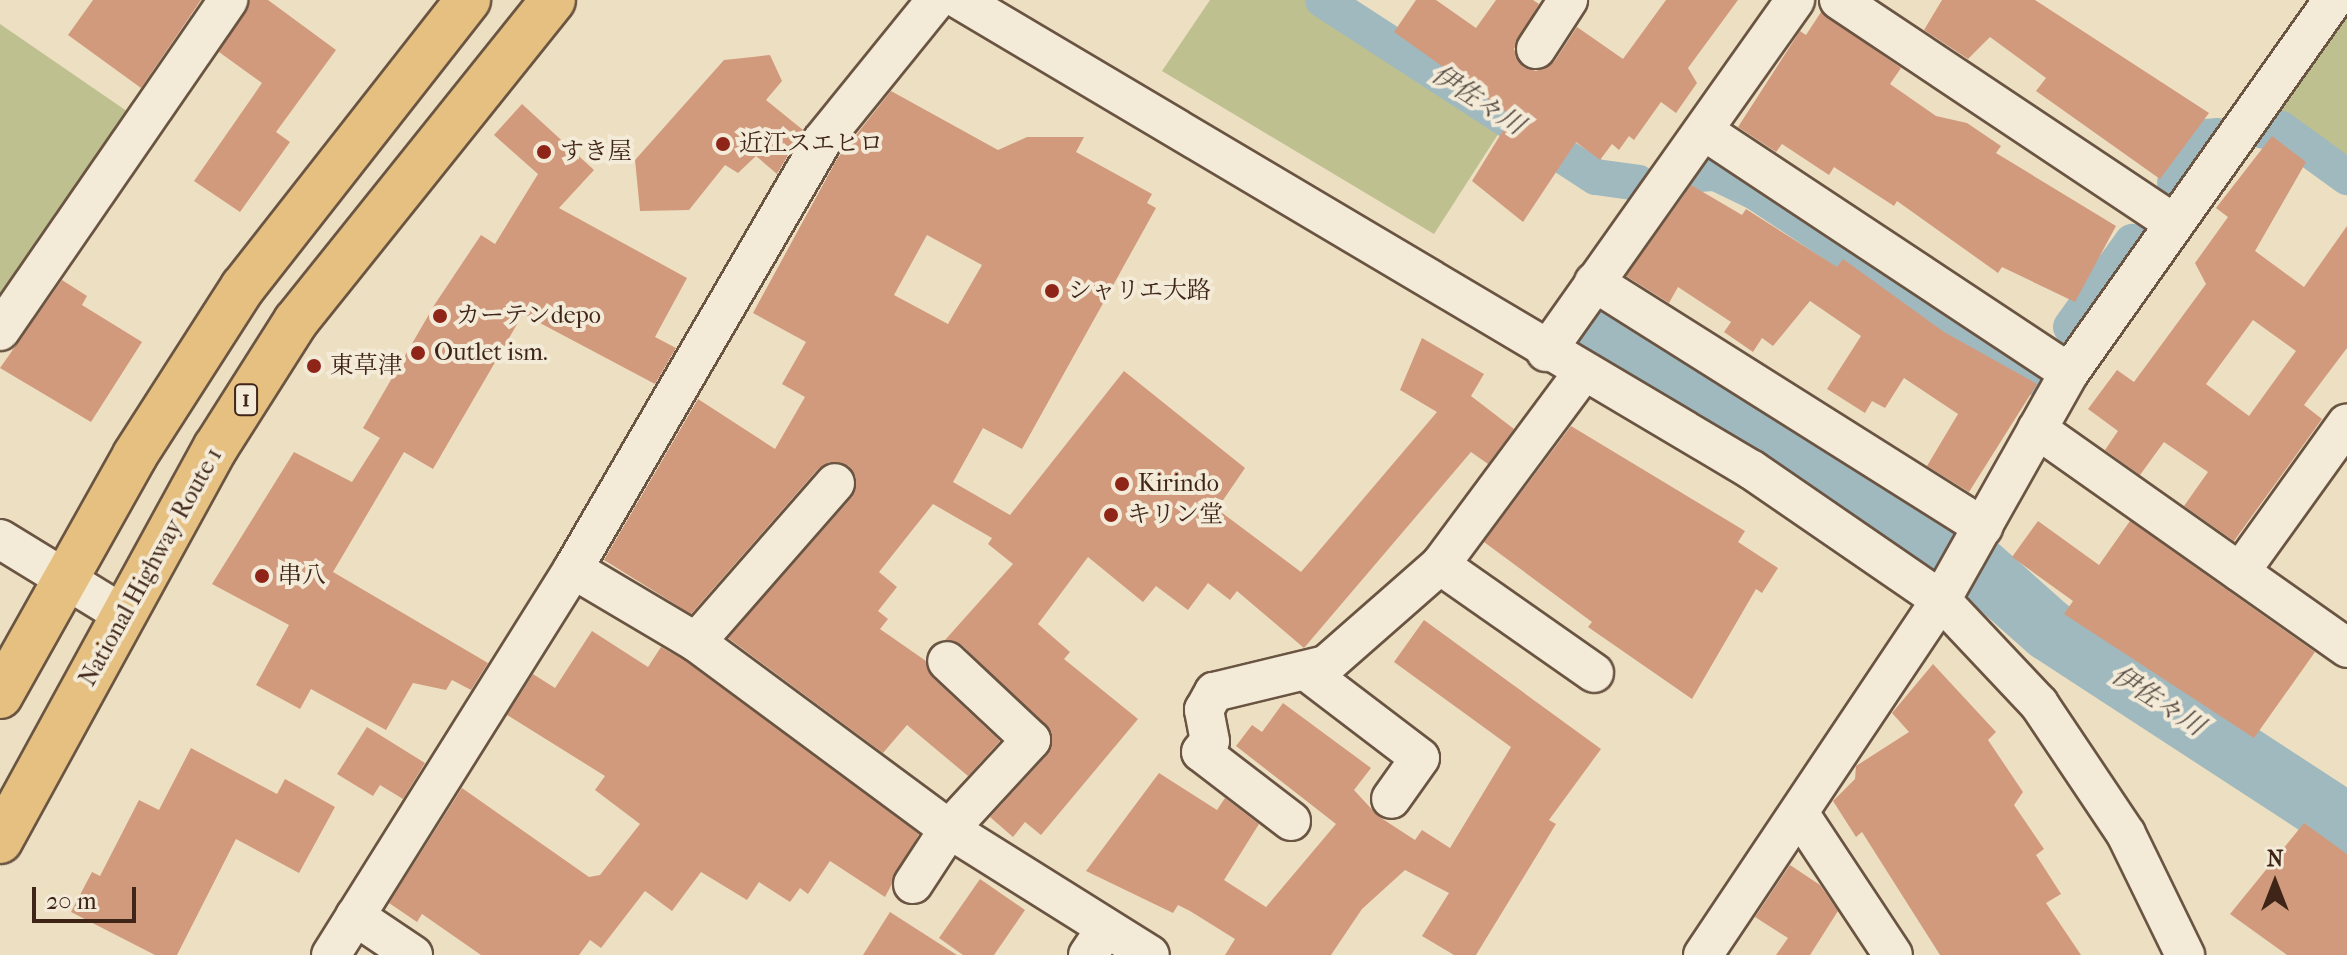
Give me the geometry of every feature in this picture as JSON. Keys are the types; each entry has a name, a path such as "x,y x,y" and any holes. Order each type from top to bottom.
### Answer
{"highway":[{"path":"0,696 64,580 243,287 468,0"},
{"name":"National Highway Route 1","path":"0,841 124,615 296,321 553,0"}],"street":[{"path":"0,331 228,0"},
{"path":"331,955 573,569 822,141 936,0"},
{"path":"960,0 1581,375 1764,478 1941,600 2039,704 2126,834 2185,955"},
{"path":"1536,49 1568,0"},
{"path":"1546,352 1795,0"},
{"path":"1839,0 2174,223"},
{"path":"1703,955 1941,600 2069,373 2333,0"},
{"path":"1704,131 2069,373"},
{"path":"1594,282 1983,527"},
{"path":"1291,821 1201,752 1210,741 1204,710 1214,692 1232,683 1326,665 1440,565 1581,375"},
{"path":"2240,572 2347,423"},
{"path":"2037,429 2347,648"},
{"path":"696,642 835,483"},
{"path":"0,539 124,615"},
{"path":"1440,565 1594,673"},
{"path":"573,569 696,642 1097,942 1150,955"},
{"path":"913,884 949,829 1031,740 947,661"},
{"path":"1306,671 1420,758 1391,799"},
{"path":"1799,813 1882,950"},
{"path":"355,916 413,955"}],"green space":[{"path":"1210,0 1314,0 1504,125 1434,234 1162,71"},
{"path":"2347,8 2347,165 2274,110"},
{"path":"0,24 134,116 0,307"}],"building":[{"path":"93,0 201,0 141,88 68,35"},
{"path":"250,0 268,0 336,50 276,132 290,142 240,212 194,181 262,83 219,52"},
{"path":"1416,0 1436,0 1476,28 1496,0 1533,0 1539,4 1514,49 1523,67 1536,71 1554,62 1577,27 1623,59 1666,0 1738,0 1688,68 1697,83 1676,113 1661,102 1634,140 1629,136 1619,150 1612,144 1600,160 1576,142 1523,222 1472,181 1512,116 1394,32"},
{"path":"1942,0 2035,0 2209,113 2160,179 2036,91 2046,78 1990,37 1968,59 1924,30"},
{"path":"1821,12 1901,68 1890,84 1936,116 1967,123 2001,146 1996,153 2116,226 2075,302 2002,267 1998,273 1897,201 1894,206 1834,167 1829,175 1782,144 1776,152 1738,127 1800,31 1806,35"},
{"name":"近江スエヒロ","path":"770,55 782,81 766,100 803,130 777,174 756,156 738,173 725,165 689,210 640,211 635,160 724,60"},
{"path":"891,91 998,150 1027,137 1084,137 1076,152 1152,194 1147,203 1156,208 1022,449 983,428 953,482 1010,515 1124,371 1245,468 1217,509 1301,572 1437,412 1400,390 1422,338 1484,374 1471,396 1514,429 1488,464 1471,452 1304,648 1237,591 1230,600 1208,583 1188,610 1156,586 1143,602 1088,557 1038,624 1070,652 1064,659 1138,719 1041,835 1025,822 1013,837 990,817 1047,755 1052,733 962,645 945,640 1013,564 988,544 992,538 933,504 879,572 897,587 878,611 888,619 880,629 926,661 932,677 1000,741 968,776 907,725 883,753 728,638 852,497 856,477 849,466 829,462 818,469 691,614 604,560 698,399 775,449 805,397 782,384 806,342 753,313 837,159","holes":["927,235 982,265 948,324 894,295"]},
{"path":"522,104 594,170 559,208 687,278 655,337 676,348 655,384 523,314 433,469 404,452 333,572 488,663 471,690 452,680 446,690 413,683 386,730 311,689 300,709 256,685 289,625 212,584 294,452 352,482 380,438 363,428 435,304 481,235 495,244 538,174 494,135"},
{"path":"2272,136 2306,162 2255,251 2304,287 2347,226 2347,348 2304,405 2322,419 2234,541 2184,506 2208,472 2164,442 2140,475 2105,450 2118,431 2088,409 2117,370 2134,382 2206,284 2195,263 2228,217 2216,208","holes":["2253,320 2296,351 2249,416 2206,384"]},
{"path":"1691,185 1742,215 1746,209 1837,267 1843,259 1944,332 2037,384 1969,492 1927,466 1958,414 1904,378 1885,408 1872,401 1865,413 1827,389 1861,336 1810,301 1773,346 1762,338 1753,352 1724,332 1731,322 1678,287 1669,303 1626,276"},
{"path":"62,280 87,296 82,305 142,342 91,422 0,368"},
{"path":"1571,426 1745,531 1738,542 1778,568 1762,593 1756,589 1692,699 1588,627 1592,622 1484,542"},
{"path":"2038,521 2099,565 2130,521 2315,652 2254,738 2064,614 2073,601 2012,557"},
{"path":"1424,620 1601,749 1549,820 1556,824 1476,955 1454,955 1422,936 1449,893 1405,870 1362,909 1331,955 1225,955 1235,939 1190,911 1178,905 1173,913 1086,871 1159,773 1217,810 1225,798 1259,824 1224,880 1266,907 1336,824 1236,746 1252,725 1262,732 1283,703 1371,768 1354,790 1378,816 1415,840 1422,830 1450,848 1511,747 1394,662"},
{"path":"592,631 648,667 661,647 684,660 919,834 885,897 830,861 808,894 800,888 790,902 759,882 747,900 701,872 672,911 645,891 601,948 590,940 579,955 481,955 422,914 417,922 389,903 462,788 589,877 600,875 640,824 595,790 605,776 507,715 533,674 555,688"},
{"path":"1933,664 1996,732 1988,740 2023,792 2014,805 2044,849 2036,855 2061,894 2046,903 2081,955 1940,955 1862,832 1856,837 1833,801 1855,779 1856,766 1909,732 1892,713"},
{"path":"367,727 425,763 403,799 380,785 373,796 337,774"},
{"path":"191,748 277,794 285,779 335,807 299,873 236,839 177,955 155,955 71,912 92,872 100,876 139,800 159,810"},
{"path":"2304,823 2347,854 2347,955 2287,955 2230,914"},
{"path":"1790,865 1820,885 1838,911 1810,955 1776,955 1788,938 1755,917"},
{"path":"980,879 1025,910 994,955 963,955 939,938"},
{"path":"890,912 957,955 863,955"}],"waterway":[{"name":"伊佐々川","path":"1323,0 1596,177 1639,183"},
{"name":"伊佐々川","path":"2264,131 2281,129 2347,177"},
{"name":"伊佐々川","path":"2175,183 2208,137 2218,136"},
{"name":"伊佐々川","path":"1686,175 1716,173 1757,193 2034,377"},
{"name":"伊佐々川","path":"2071,327 2132,242"},
{"name":"伊佐々川","path":"1583,320 1947,546"},
{"name":"伊佐々川","path":"1978,567 2049,630 2347,824"}],"place":[{"name":"近江スエヒロ","path":"723,144"},
{"name":"すき屋","path":"544,152"},
{"name":"シャリエ大路","path":"1052,291"},
{"name":"カーテンdepo","path":"440,316"},
{"name":"Outlet ism.","path":"418,353"},
{"name":"東草津","path":"314,366"},
{"name":"Kirindo","path":"1122,484"},
{"name":"キリン堂","path":"1111,515"},
{"name":"串八","path":"262,576"}]}
